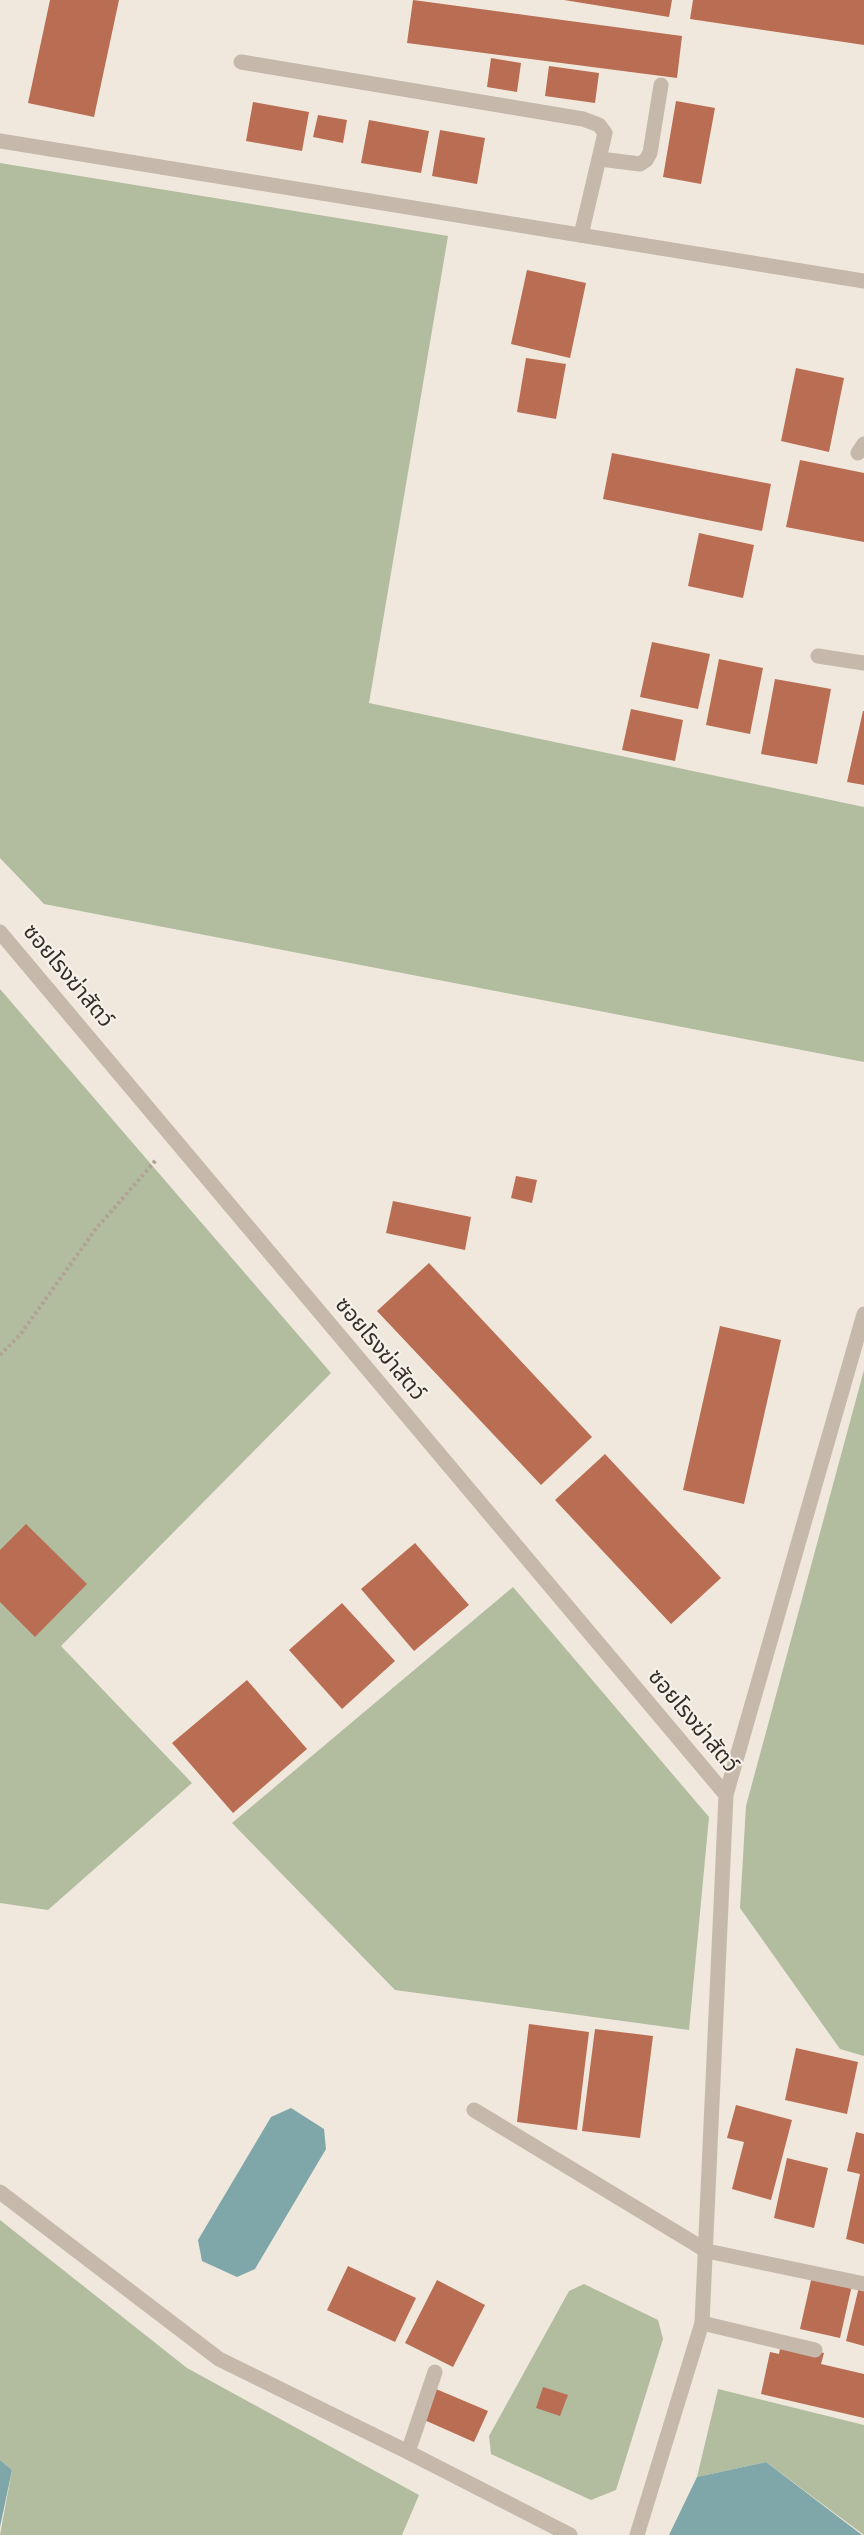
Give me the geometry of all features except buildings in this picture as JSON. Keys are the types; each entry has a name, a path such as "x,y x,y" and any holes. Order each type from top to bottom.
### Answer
{"street":[{"path":"242,62 583,119 599,125 604,133 600,159 582,235"},
{"path":"600,159 640,164 645,160 650,153 661,85"},
{"path":"0,141 864,281"},
{"path":"818,656 864,663"},
{"name":"ซอยโรงฆ่าสัตว์","path":"0,932 726,1795"},
{"path":"638,2535 702,2323 726,1795 864,1314"},
{"path":"474,2110 707,2252 864,2284"},
{"path":"0,2192 219,2359 570,2535"},
{"path":"702,2323 815,2350"},
{"path":"408,2452 435,2372"}],"path":[{"path":"0,1355 20,1335 95,1230 174,1139"}],"green space":[{"path":"0,163 448,236 369,703 864,807 864,1062 44,904 0,858"},
{"path":"0,989 331,1373 61,1646 192,1783 48,1910 0,1903"},
{"path":"864,1370 864,2056 840,2049 740,1908 746,1806"},
{"path":"513,1587 709,1817 689,2030 395,1990 232,1823"},
{"path":"0,2220 187,2368 419,2495 402,2535 0,2535 12,2470 0,2460"},
{"path":"584,2284 658,2320 663,2339 616,2490 591,2500 491,2454 489,2436 569,2291"},
{"path":"718,2389 864,2425 864,2535 766,2462 697,2477"}],"water":[{"path":"291,2108 324,2129 326,2149 255,2269 237,2277 202,2261 198,2240 271,2117"},
{"path":"0,2460 12,2470 0,2527"},
{"path":"766,2462 862,2535 669,2535 697,2477"}]}
